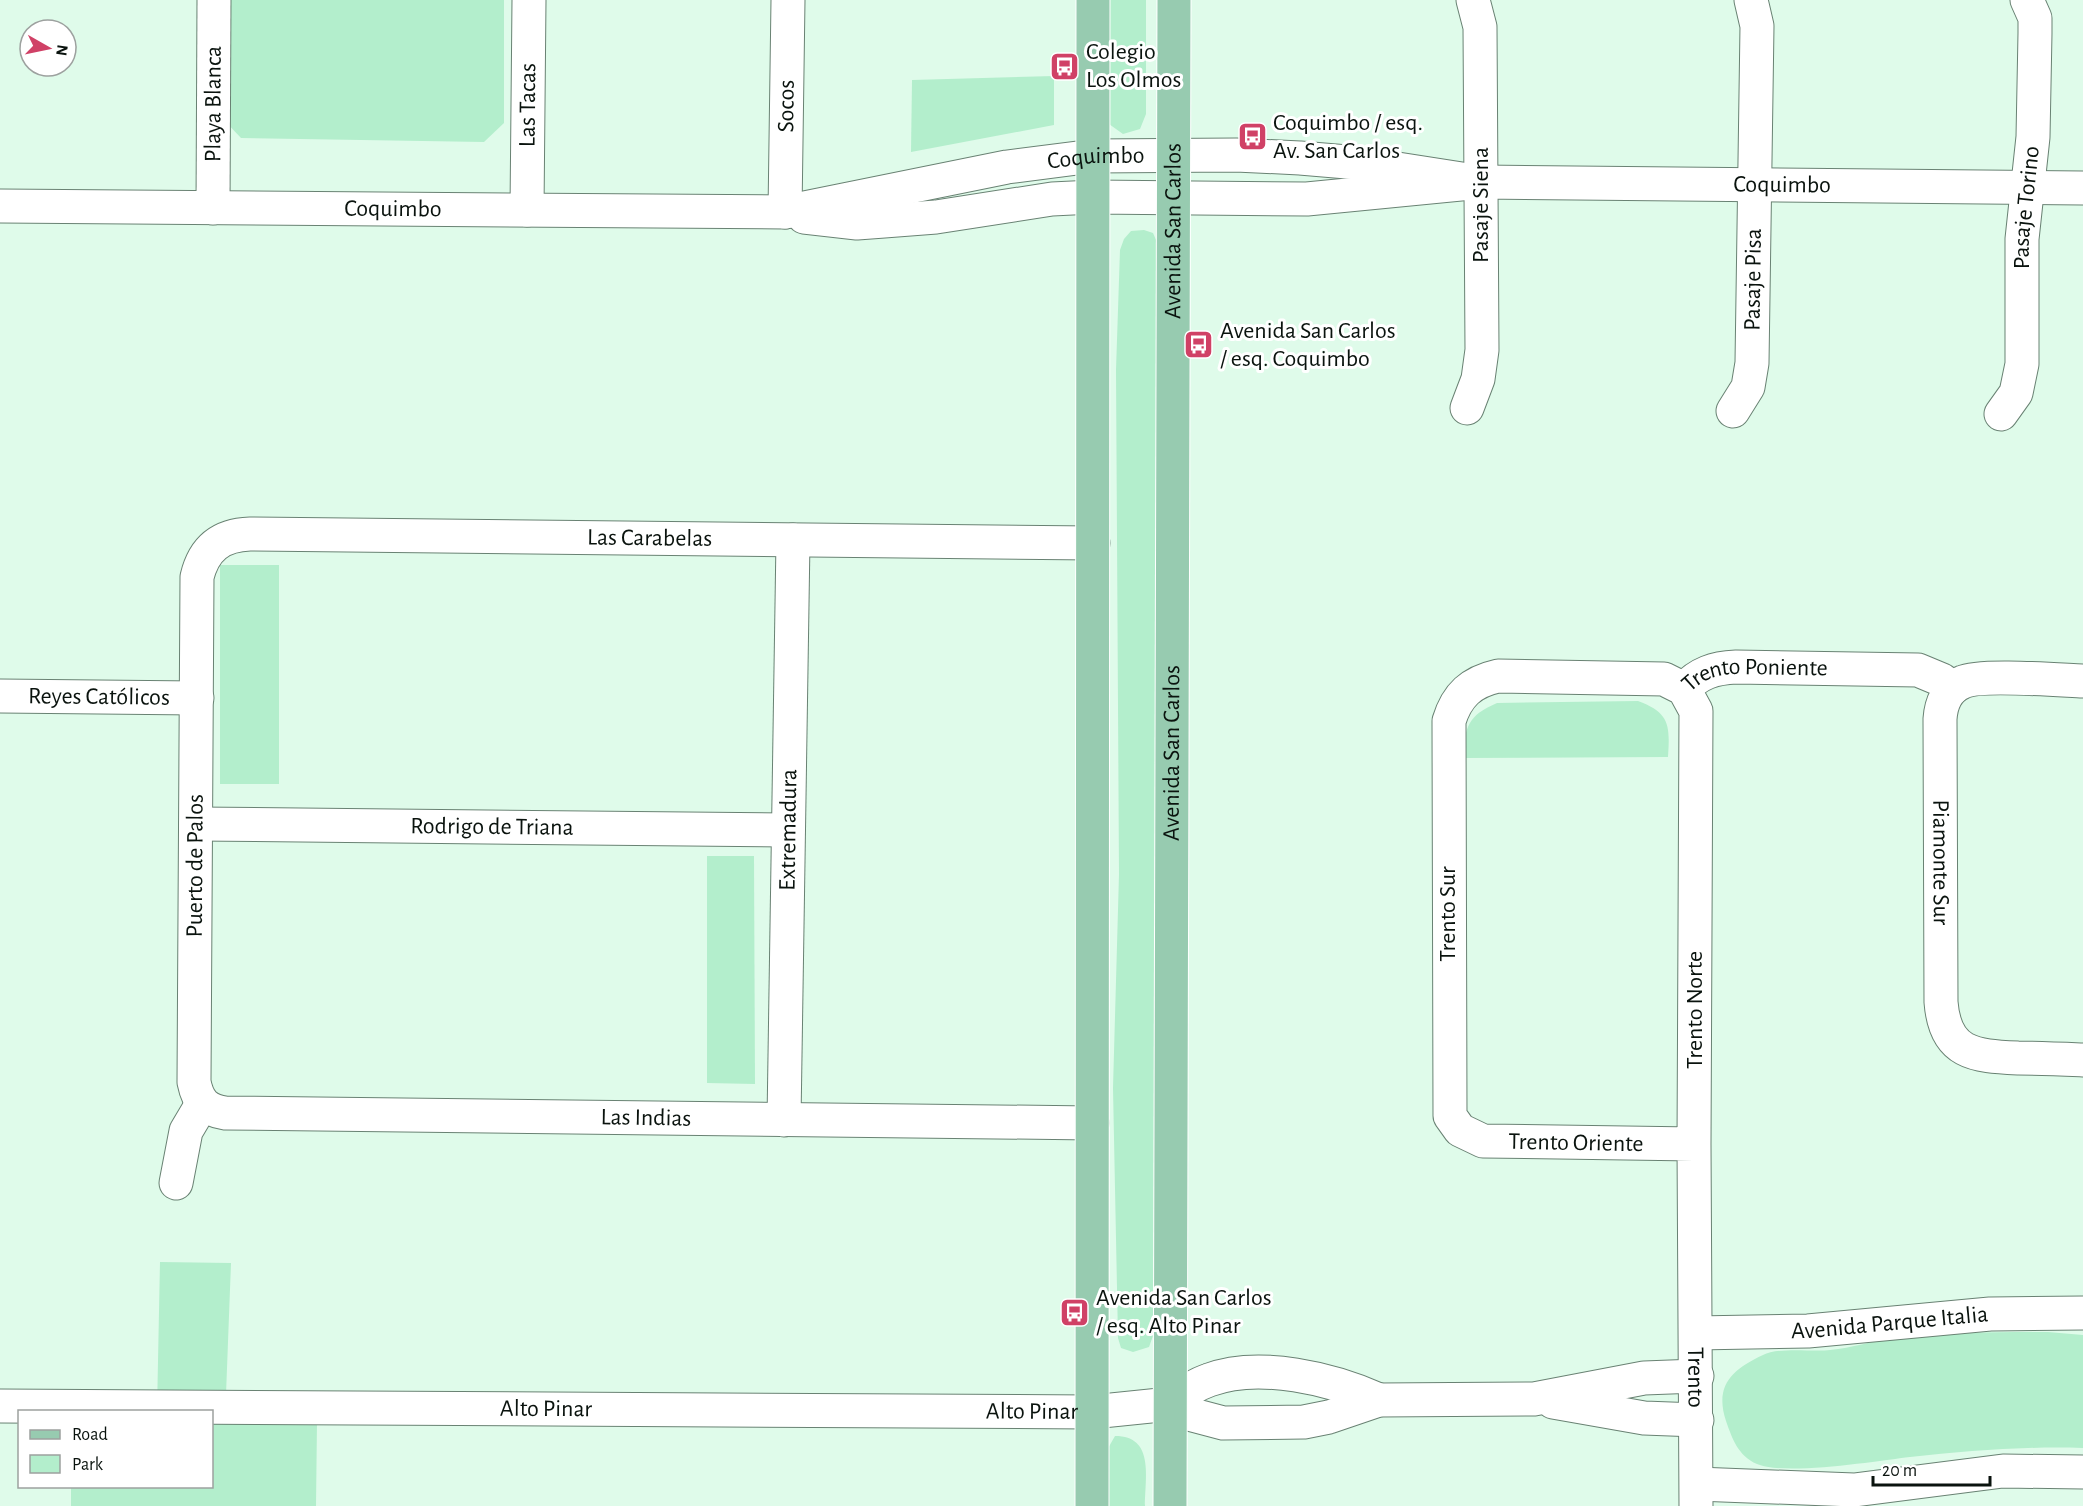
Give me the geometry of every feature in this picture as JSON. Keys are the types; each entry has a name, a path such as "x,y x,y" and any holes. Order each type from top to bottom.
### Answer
{"main road":[{"path":"1092,1506 1093,0"},
{"name":"Avenida San Carlos","path":"1170,1506 1174,0"}],"street":[{"name":"Playa Blanca","path":"213,208 214,0"},
{"name":"Las Tacas","path":"527,210 530,0"},
{"name":"Socos","path":"785,212 788,0"},
{"name":"Pasaje Siena","path":"1467,408 1478,379 1482,350 1480,27 1473,0"},
{"name":"Pasaje Pisa","path":"1733,411 1742,400 1752,375 1757,26 1751,0"},
{"name":"Pasaje Torino","path":"2001,414 2016,393 2022,372 2022,238 2034,136 2036,33 2035,18 2027,0"},
{"name":"Coquimbo","path":"785,212 1007,167 1093,156 1236,155 1359,163 1481,182"},
{"name":"Coquimbo","path":"0,206 785,212 831,221 885,222 936,217 1036,201 1093,197 1307,200 1481,182 2083,188"},
{"name":"Las Carabelas","path":"212,546 223,538 250,534 1093,543"},
{"name":"Extremadura","path":"784,1120 793,540"},
{"name":"Puerto de Palos","path":"202,1104 196,1094 194,1082 197,577 200,566 212,546"},
{"name":"Trento Poniente","path":"1459,698 1470,687 1498,676 1652,678 1664,679 1684,689 1704,673 1719,667 1918,670 1942,680 1953,688"},
{"path":"1953,688 1971,679 2083,681"},
{"name":"Piamonte Sur","path":"1953,688 1945,697 1940,719 1941,1002 1945,1028 1952,1040 1970,1053 1980,1056 2083,1060"},
{"name":"Trento Norte","path":"1684,689 1696,711 1694,1144 1696,1333"},
{"name":"Reyes Católicos","path":"0,696 197,698"},
{"name":"Trento Sur","path":"1459,698 1449,721 1448,734 1448,1079 1450,1116 1460,1130"},
{"name":"Rodrigo de Triana","path":"196,824 788,830"},
{"path":"176,1183 186,1131 202,1104"},
{"name":"Las Indias","path":"202,1104 213,1112 225,1113 1092,1123"},
{"name":"Trento Oriente","path":"1460,1130 1473,1138 1493,1142 1694,1144"},
{"name":"Avenida Parque Italia","path":"1696,1333 1808,1331 1990,1314 2083,1313"},
{"name":"Trento","path":"1696,1333 1696,1495"},
{"path":"1170,1404 1188,1389 1208,1380 1239,1374 1304,1376 1346,1386 1379,1400"},
{"path":"1092,1412 1170,1404 1209,1420 1277,1423 1329,1417 1379,1400 1534,1399 1644,1378 1697,1376"},
{"path":"1534,1399 1635,1417 1697,1420"},
{"name":"Alto Pinar","path":"0,1406 1092,1412"},
{"path":"1696,1495 1854,1490 2003,1471 2083,1472"}],"green space":[{"path":"226,0 504,0 504,123 484,142 241,138 224,120"},
{"path":"1107,0 1146,0 1146,114 1140,129 1123,134 1109,124"},
{"path":"1054,76 1054,125 911,152 912,80"},
{"path":"1144,230 1153,233 1160,249 1154,1333 1149,1347 1133,1352 1121,1348 1118,1338 1113,1088 1119,874 1116,370 1120,250 1124,239 1131,231"},
{"path":"220,565 279,565 279,784 220,784"},
{"path":"1638,701 1656,710 1666,721 1669,736 1668,757 1462,758 1470,723 1479,713 1497,703"},
{"path":"707,856 754,856 755,1084 707,1083"},
{"path":"160,1262 231,1263 225,1421 317,1422 316,1506 71,1506 71,1488 213,1488 213,1410 157,1410"},
{"path":"2048,1332 2083,1335 2083,1448 1953,1453 1788,1469 1750,1461 1733,1440 1726,1421 1722,1397 1729,1380 1743,1366 1769,1353 1786,1350 1830,1350 1893,1338 1932,1335"},
{"path":"1115,1436 1128,1438 1137,1443 1142,1451 1146,1472 1145,1506 1107,1506 1107,1450"}],"place":[{"name":"Colegio Los Olmos","path":"1065,66"},
{"name":"Coquimbo / esq. Av. San Carlos","path":"1252,137"},
{"name":"Avenida San Carlos / esq. Coquimbo","path":"1199,345"},
{"name":"Avenida San Carlos / esq. Alto Pinar","path":"1075,1312"}]}
